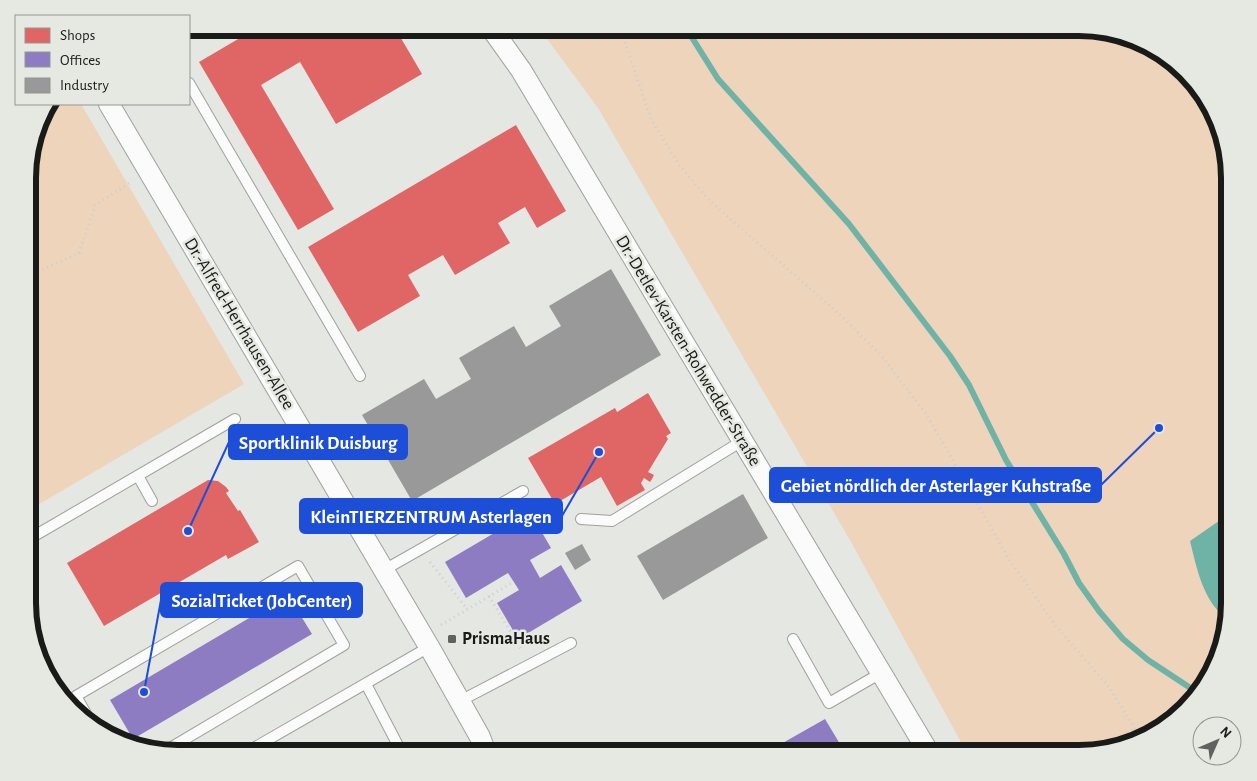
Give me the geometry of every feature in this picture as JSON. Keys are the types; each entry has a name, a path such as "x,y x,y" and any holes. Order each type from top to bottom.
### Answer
{"street":[{"name":"Dr.-Detlev-Karsten-Rohwedder-Straße","path":"497,36 521,70 924,744"},
{"name":"Dr.-Alfred-Herrhausen-Allee","path":"110,105 426,641 482,745"}],"lane":[{"path":"190,85 360,376"},
{"path":"36,535 235,419"},
{"path":"581,519 612,521 742,440"},
{"path":"138,476 152,501"},
{"path":"384,570 523,491"},
{"path":"82,707 76,696 298,566 344,645 176,745"},
{"path":"793,639 829,702 881,672"},
{"path":"261,745 366,684 426,641"},
{"path":"460,701 571,643"},
{"path":"366,684 398,745"}],"path":[{"path":"623,36 651,119 679,165 711,202 745,234 837,312 881,356 927,415 1010,561 1056,626 1109,687 1138,732"},
{"path":"36,273 79,252 95,205 148,171"},
{"path":"421,549 467,609"},
{"path":"426,641 467,609 513,582"},
{"path":"489,596 530,664"},
{"path":"1122,738 1135,727"}],"shaded area":[{"path":"545,36 1098,37 1116,41 1142,51 1158,60 1179,78 1202,107 1210,124 1218,150 1220,169 1220,612 1218,631 1206,666 1197,682 1172,710 1150,726 1133,734 1107,742 1088,744 962,744 851,542 598,108"},
{"path":"56,105 82,105 244,384 36,506 36,178 37,159 41,141"},
{"path":"1220,520 1220,613 1212,603 1202,584 1190,541"}],"building: Shops":[{"path":"243,36 400,36 422,74 336,124 300,62 261,85 334,209 298,230 199,62"},
{"path":"516,125 566,211 537,228 525,207 498,223 510,243 455,275 443,255 408,275 420,296 358,332 308,247"},
{"path":"648,393 671,433 666,436 668,439 648,472 654,475 652,479 650,482 644,478 641,483 645,490 617,506 601,477 555,504 528,458 615,408 617,412"},
{"path":"208,480 218,481 226,487 229,491 226,493 238,511 240,510 259,542 228,559 226,555 104,626 67,563"}],"building: Offices":[{"path":"530,512 551,548 530,560 540,578 561,565 582,601 518,639 497,603 519,590 508,573 466,598 445,562"},
{"path":"288,595 312,634 135,738 132,737 110,700"},
{"path":"825,719 840,744 780,744"}],"building: Industry":[{"path":"611,269 661,355 412,501 362,415 424,379 436,399 471,379 459,358 514,326 526,347 561,326 549,306"},
{"path":"743,494 768,538 663,600 637,556"},
{"path":"582,544 591,560 575,570 565,553"}],"waterway":[{"path":"691,36 718,79 849,224 950,356 969,385 1006,460 1064,554 1079,583 1099,611 1123,639 1148,660 1192,689"}],"place":[{"name":"Gebiet nördlich der Asterlager Kuhstraße","path":"1159,428"},
{"name":"KleinTIERZENTRUM Asterlagen","path":"599,452"},
{"name":"Sportklinik Duisburg","path":"188,531"},
{"name":"PrismaHaus","path":"452,639"},
{"name":"SozialTicket (JobCenter)","path":"144,692"}]}
